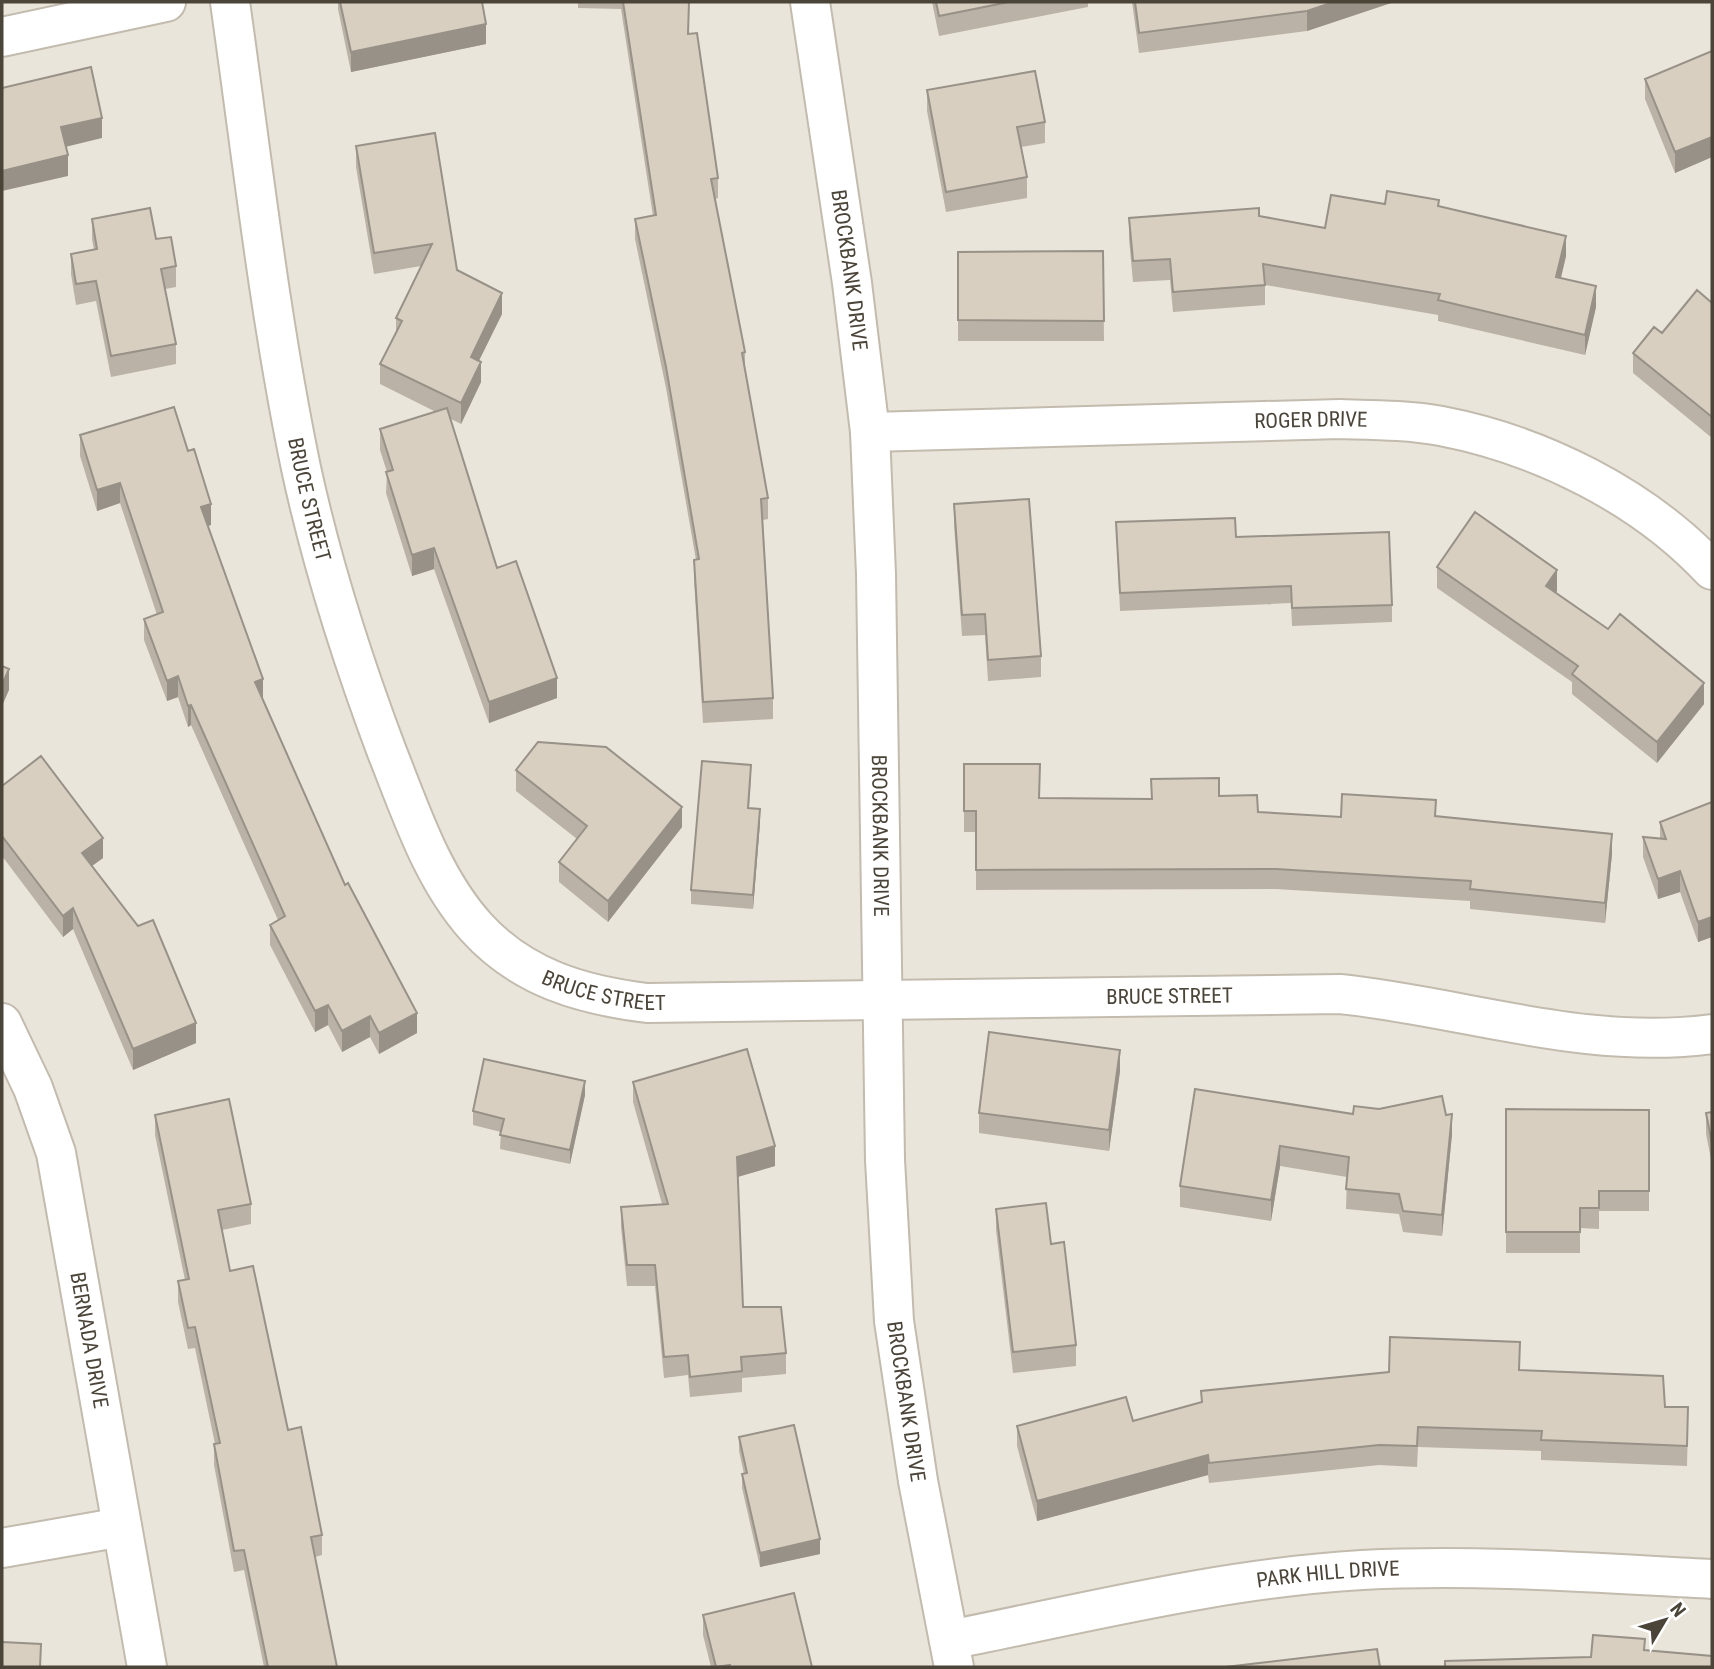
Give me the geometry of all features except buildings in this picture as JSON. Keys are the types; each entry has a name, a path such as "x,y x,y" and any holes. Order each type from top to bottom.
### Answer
{"street":[{"path":"2,37 166,2"},
{"name":"BRUCE STREET","path":"230,2 286,393 320,547 367,698 419,833 460,907 477,928 524,967 580,992 647,1003 1340,995 1428,1005 1512,1024 1594,1036 1633,1038 1712,1034"},
{"name":"BROCKBANK DRIVE","path":"810,2 852,283 870,432 876,573 885,1160 894,1321 918,1482 951,1654"},
{"name":"ROGER DRIVE","path":"870,432 1340,419 1392,420 1441,426 1498,441 1574,471 1662,526 1712,570"},
{"name":"BERNADA DRIVE","path":"2,1023 33,1088 56,1153 147,1667"},
{"path":"2,1548 122,1527"},
{"name":"PARK HILL DRIVE","path":"951,1654 1210,1589 1360,1570 1525,1569 1712,1579"}],"shaded area":[{"path":"2,2 1712,2 1712,1667 2,1667"}]}
